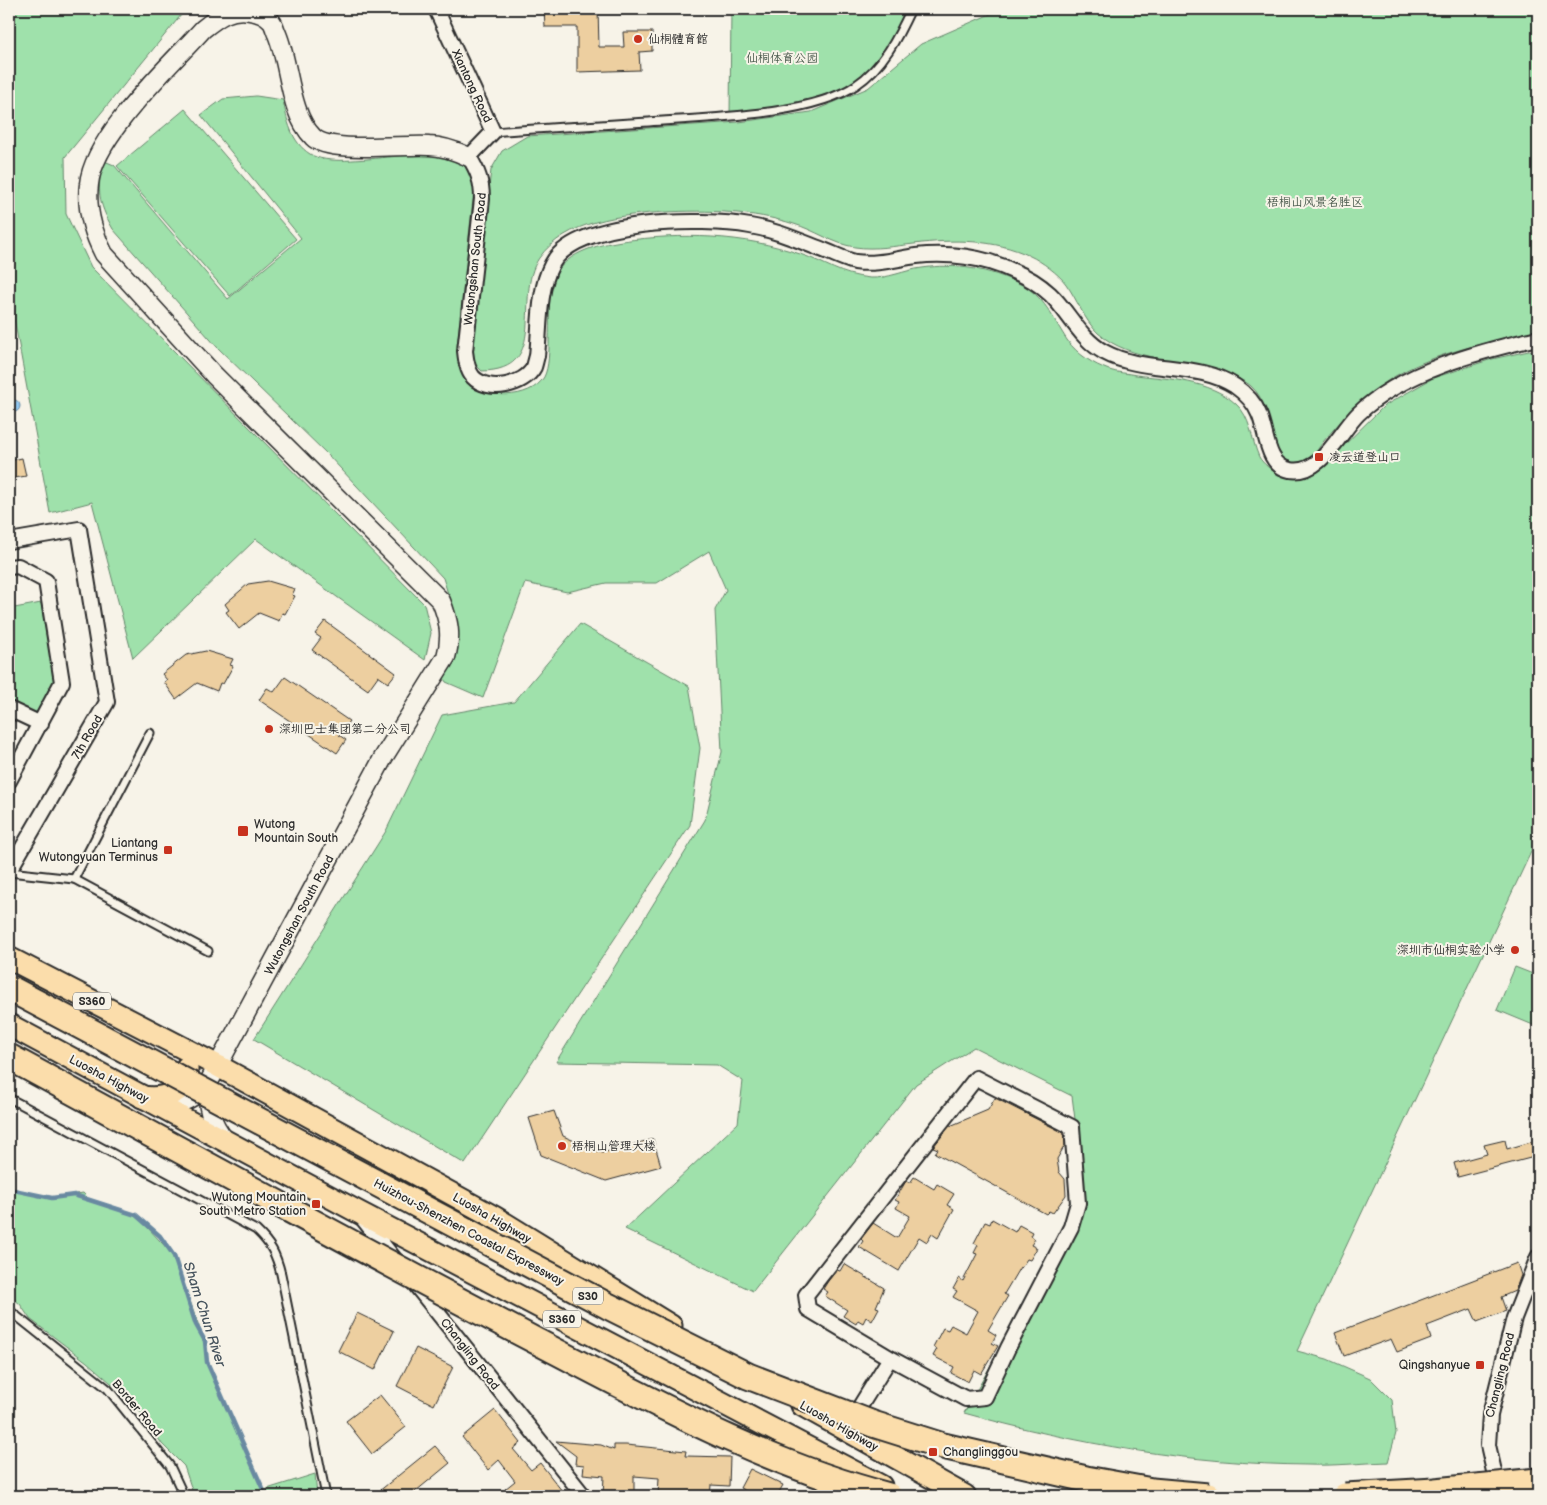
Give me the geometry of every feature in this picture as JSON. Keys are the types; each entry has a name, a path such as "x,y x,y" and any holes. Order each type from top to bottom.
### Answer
{"highway":[{"name":"Huizhou-Shenzhen Coastal Expressway","path":"9,988 608,1306 748,1376 873,1424 943,1446 1086,1479 1152,1491 1208,1496"},
{"path":"9,1058 462,1303 645,1398 766,1455 824,1476 889,1496"},
{"path":"1346,1496 1435,1491 1538,1481"}],"main road":[{"name":"Luosha Highway","path":"9,958 175,1045 214,1073 266,1092 494,1217 684,1335 846,1430 965,1496"},
{"name":"Luosha Highway","path":"9,1025 358,1212 900,1496"},
{"path":"150,1101 152,1098 171,1095 183,1085 187,1069 185,1060 175,1045"},
{"path":"212,1120 216,1100 222,1093 231,1088 242,1087 266,1092"}],"street":[{"name":"Wutongshan South Road","path":"150,1101 179,1105 196,1096 214,1073 382,758 446,657 451,640 448,619 441,601 214,375 104,254 96,238 88,198 89,182 95,162 112,129 203,29 221,15 240,9 258,12 271,20 280,41 297,108 304,125 314,139 331,146 430,146 453,150 469,157 478,171 482,184 482,199 465,351 467,366 474,378 485,384 512,384 533,368 537,356 547,276 560,253 574,243 593,235 623,228 663,223 707,222 751,226 789,237 853,261 873,264 916,256 966,256 1013,270 1050,294 1086,338 1102,352 1124,360 1218,377 1237,387 1252,400 1259,414 1274,459 1281,468 1292,471 1305,470 1316,464 1359,413 1394,388 1436,367 1484,351 1538,338"},
{"name":"Xiantong Road","path":"436,9 493,132 469,157"},
{"name":"7th Road","path":"9,541 79,529 107,702 9,872"},
{"path":"9,567 18,566 46,582 62,682 9,781"},
{"path":"9,709 41,724"},
{"name":"Wutongshan South Road","path":"214,1073 208,1102 212,1120 224,1140"},
{"path":"976,1078 1072,1127 1078,1203 1071,1227 1008,1348 985,1397 966,1399 890,1358 808,1309 806,1295 976,1078"},
{"name":"Changling Road","path":"358,1212 584,1496"},
{"name":"Changling Road","path":"1501,1496 1490,1462 1488,1426 1514,1318 1538,1256"},
{"path":"846,1430 890,1358"}],"lane":[{"path":"493,132 730,117 819,102 857,85 884,59 900,34 911,9"},
{"path":"74,879 150,733"},
{"path":"9,872 74,879 208,951"},
{"path":"9,1098 256,1230 270,1242 276,1253 281,1274 326,1496"},
{"name":"Border Road","path":"9,1310 108,1389 170,1466 184,1496"}],"green space":[{"path":"9,9 186,9 65,157 66,214 91,267 424,604 431,633 425,660 256,539 133,658 92,502 50,513 9,291"},
{"name":"仙桐体育公园","path":"731,9 911,9 900,34 857,85 836,96 730,117"},
{"name":"梧桐山风景名胜区","path":"1002,9 1538,9 1538,331 1455,351 1415,366 1396,376 1371,393 1349,413 1329,434 1308,461 1293,463 1281,457 1277,452 1265,408 1256,391 1251,386 1241,380 1207,367 1141,354 1111,342 1093,328 1070,290 1059,276 1039,261 1017,250 988,243 958,241 862,248 839,243 794,224 762,216 730,212 681,211 631,215 596,222 564,235 550,245 539,258 532,274 527,329 524,345 517,358 503,367 482,371 476,364 472,355 471,342 491,170 502,151 527,136 739,122 811,112 868,88 921,44"},
{"path":"256,96 283,100 288,123 294,137 310,154 325,159 346,160 418,155 440,156 458,161 469,171 474,190 457,346 459,360 465,377 475,387 484,392 507,395 518,393 538,385 544,377 548,359 552,282 557,272 572,257 591,248 622,241 689,236 734,239 778,247 809,257 841,271 870,278 922,268 947,266 972,268 997,274 1020,284 1036,294 1071,345 1081,355 1097,365 1116,372 1201,385 1226,396 1245,415 1259,457 1278,475 1304,476 1324,465 1384,406 1433,378 1492,359 1538,349 1538,837 1297,1351 1327,1359 1370,1378 1392,1400 1396,1433 1388,1462 1338,1465 1264,1464 1177,1456 1091,1443 964,1413 1085,1197 1072,1096 974,1047 916,1084 753,1291 625,1229 738,1123 743,1081 717,1065 556,1062 705,820 722,752 715,610 726,590 709,551 657,583 606,583 567,592 525,583 483,698 446,682 436,664 451,603 443,578 327,454 217,347 113,229 101,203 100,180 102,160 114,165 228,299 301,238 201,115 223,99"},
{"path":"185,109 296,239 230,296 117,166"},
{"path":"41,603 54,680 50,700 41,715 32,715 9,703 9,609"},
{"path":"580,624 689,686 700,748 690,825 465,1164 254,1039 386,831 442,715 514,702"},
{"path":"1515,967 1538,976 1538,1027 1497,1010"},
{"path":"9,1189 52,1198 83,1193 90,1200 136,1215 174,1256 205,1343 209,1366 266,1496 194,1496 184,1466 162,1444 135,1404 87,1362 30,1319 20,1304 9,1295"},
{"path":"315,1474 317,1496 269,1496 267,1489"}],"water":[{"path":"12,400 16,400 20,406 16,412 12,412 8,408 8,404"}],"building":[{"name":"仙桐體育館","path":"544,9 598,9 599,47 624,47 623,32 652,32 652,51 639,52 640,70 577,72 577,27 545,27"},
{"path":"22,458 26,476 9,479 9,461"},
{"path":"268,581 295,589 292,595 295,596 285,614 282,613 279,621 259,613 239,629 226,612 229,610 225,604 248,584"},
{"path":"325,621 396,673 388,683 378,676 368,690 312,650 321,638 315,634"},
{"path":"206,651 233,659 230,665 233,666 223,684 220,683 217,691 197,683 176,699 164,682 167,680 162,674 186,655"},
{"path":"285,677 349,721 339,735 346,740 337,753 259,700 267,688 274,692"},
{"path":"995,1098 1064,1133 1065,1145 1057,1159 1059,1172 1065,1179 1066,1195 1053,1213 1049,1211 1046,1214 935,1153 938,1149 933,1147 950,1126 988,1110"},
{"name":"梧桐山管理大楼","path":"554,1111 563,1136 602,1153 653,1139 661,1166 606,1181 541,1155 529,1118"},
{"path":"1505,1140 1507,1149 1538,1140 1538,1156 1458,1177 1454,1163 1487,1154 1484,1145"},
{"path":"914,1177 934,1189 937,1184 954,1194 947,1205 954,1209 938,1238 932,1234 927,1242 919,1237 899,1271 859,1247 863,1241 861,1239 873,1223 897,1238 910,1216 896,1208 899,1202 895,1200 906,1181 910,1183"},
{"path":"992,1219 1015,1232 1019,1225 1032,1232 1030,1236 1035,1239 1031,1245 1037,1248 1030,1260 1027,1259 1020,1267 1004,1294 1008,1296 988,1330 996,1335 992,1343 998,1346 981,1374 974,1370 968,1382 951,1373 954,1367 933,1356 937,1349 933,1347 943,1328 948,1330 951,1325 966,1333 978,1311 953,1297 957,1291 953,1289 959,1278 963,1281 977,1254 974,1253 978,1245 974,1243 985,1222 990,1224"},
{"path":"1517,1263 1521,1275 1515,1291 1501,1297 1506,1311 1477,1322 1471,1309 1427,1326 1431,1339 1397,1352 1391,1339 1344,1356 1335,1333"},
{"path":"844,1264 884,1288 876,1307 879,1308 872,1321 866,1317 863,1323 858,1320 856,1324 843,1316 847,1310 825,1296 828,1292 823,1289 837,1270 840,1271"},
{"path":"357,1313 394,1331 375,1370 338,1351"},
{"path":"416,1348 453,1367 434,1405 397,1386"},
{"path":"380,1395 406,1427 372,1454 346,1421"},
{"path":"495,1410 521,1443 513,1449 531,1470 540,1463 566,1496 510,1496 505,1489 515,1481 499,1460 488,1470 462,1437"},
{"path":"556,1441 601,1445 614,1450 614,1445 626,1445 686,1451 685,1456 730,1457 729,1486 711,1485 710,1496 658,1496 659,1478 634,1476 634,1496 603,1496 604,1476 583,1474 584,1465 575,1464 576,1456"},
{"path":"435,1446 450,1463 410,1496 373,1496"},
{"path":"750,1469 783,1485 777,1496 747,1496 748,1492 740,1488"}],"waterway":[{"name":"Sham Chun River","path":"9,1189 52,1198 74,1195 136,1215 160,1236 174,1256 196,1325 205,1341 207,1362 266,1496"}],"place":[{"name":"仙桐體育館","path":"638,39"},
{"name":"凌云道登山口","path":"1319,457"},
{"name":"深圳巴士集团第二分公司","path":"269,729"},
{"name":"Wutong Mountain South","path":"243,831"},
{"name":"Liantang Wutongyuan Terminus","path":"168,850"},
{"name":"深圳市仙桐实验小学","path":"1515,950"},
{"name":"梧桐山管理大楼","path":"562,1146"},
{"name":"Wutong Mountain South Metro Station","path":"316,1204"},
{"name":"Qingshanyue","path":"1480,1365"},
{"name":"Changlinggou","path":"933,1452"}]}
